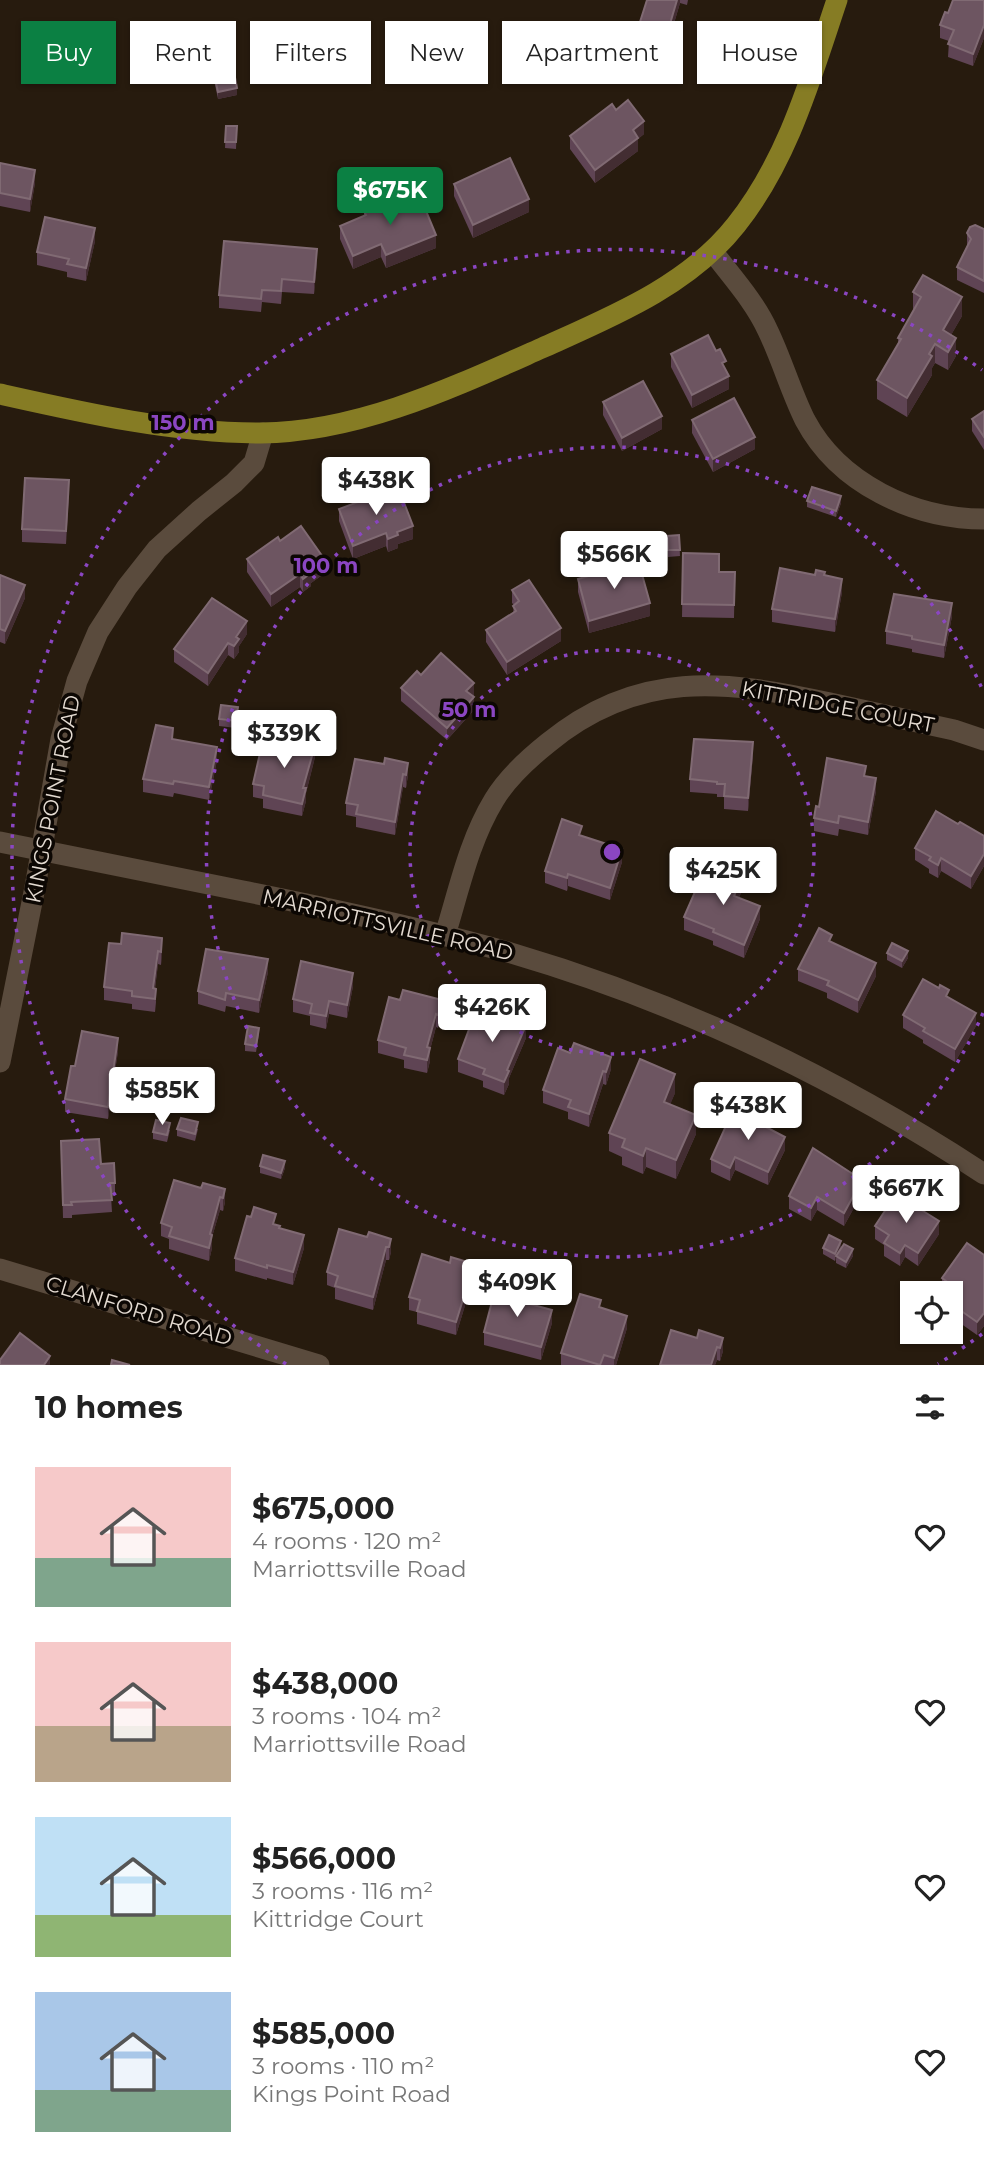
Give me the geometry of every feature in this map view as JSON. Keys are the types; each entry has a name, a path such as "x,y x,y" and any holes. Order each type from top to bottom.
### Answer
{"main road":[{"path":"0,394 151,424 263,433 333,424 417,400 608,317 685,274 713,252 742,218 770,176 799,109 837,0"}],"street":[{"path":"713,252 744,292 767,328 806,421 831,456 863,484 894,499 928,512 961,519 984,519"},
{"name":"KINGS POINT ROAD","path":"0,1062 61,740 77,681 98,632 127,587 157,549 254,463 263,433"},
{"name":"KITTRIDGE COURT","path":"445,935 473,845 494,799 525,762 565,729 614,703 657,689 709,684 766,689 954,730 984,740"},
{"name":"MARRIOTTSVILLE ROAD","path":"0,842 380,919 445,935 578,975 719,1030 804,1070 886,1113 984,1174"},
{"name":"CLANFORD ROAD","path":"0,1269 319,1365"}],"building":[{"path":"647,0 677,0 671,21 640,21"},
{"path":"953,0 984,0 984,25 973,54 948,44 954,30 940,25"},
{"path":"236,83 237,88 218,92 216,84"},
{"path":"628,100 644,121 633,130 638,138 595,170 570,136 612,104 616,110"},
{"path":"226,126 237,126 236,142 225,142"},
{"path":"510,158 529,199 473,225 454,184"},
{"path":"0,163 35,170 30,199 0,193"},
{"path":"419,194 436,235 386,255 381,244 353,256 340,226 366,215 364,211 378,205 380,210"},
{"path":"45,217 95,228 86,268 67,264 69,259 37,252"},
{"path":"975,225 984,229 984,281 957,267 971,239 967,233 970,227"},
{"path":"224,241 317,249 314,282 282,279 281,291 262,290 261,299 219,295"},
{"path":"923,275 962,297 943,330 956,338 948,352 935,344 929,354 932,356 907,398 877,380 921,297 913,292"},
{"path":"708,335 716,351 720,349 726,361 722,363 729,376 692,395 671,354"},
{"path":"643,381 662,416 622,438 603,402"},
{"path":"734,398 755,437 713,459 692,420"},
{"path":"984,411 984,437 972,419"},
{"path":"25,478 69,480 66,531 22,529"},
{"path":"398,487 413,526 388,539 386,533 353,546 339,509"},
{"path":"812,487 841,496 836,511 807,501"},
{"path":"301,526 325,560 309,571 311,573 303,579 300,574 271,594 247,559 278,537 280,541"},
{"path":"679,535 680,550 668,550 667,536"},
{"path":"683,553 719,554 719,572 735,572 734,605 682,604"},
{"path":"638,560 650,603 589,621 578,579 613,569 611,564 619,562 620,565"},
{"path":"780,568 815,575 816,570 825,572 824,575 842,579 835,619 772,609"},
{"path":"0,575 25,585 5,631 0,629"},
{"path":"529,580 561,628 507,662 486,630 516,611 513,606 519,601 512,590"},
{"path":"894,594 952,603 944,645 886,631"},
{"path":"212,598 247,621 236,637 239,639 234,646 228,643 208,673 174,649"},
{"path":"441,653 474,683 466,691 474,697 447,728 401,688 417,671 421,675"},
{"path":"221,705 238,707 236,721 219,719"},
{"path":"156,725 173,728 172,739 217,747 209,787 143,779"},
{"path":"694,739 753,742 748,798 724,796 725,784 690,779"},
{"path":"263,740 291,746 292,740 315,745 303,788 306,788 302,804 263,795 264,786 253,784"},
{"path":"385,758 408,763 406,775 403,774 395,822 356,814 358,805 346,803 355,759 384,764"},
{"path":"827,758 866,766 864,776 876,778 868,822 839,816 838,823 814,818 816,806 819,807"},
{"path":"936,811 984,836 984,854 971,876 941,858 938,865 929,860 931,857 915,848"},
{"path":"562,819 582,826 579,835 622,849 610,888 568,874 567,878 545,871"},
{"path":"718,866 742,877 734,896 760,906 744,945 684,917 701,878 711,883"},
{"path":"698,870 713,875 711,882 695,879"},
{"path":"819,928 832,935 829,941 876,963 858,1000 827,985 829,981 798,969"},
{"path":"122,933 162,938 153,988 156,989 155,999 132,996 132,991 104,987 109,943 121,944"},
{"path":"892,943 908,951 902,961 887,953"},
{"path":"206,949 268,959 259,1000 226,993 225,1000 198,991"},
{"path":"301,961 353,973 347,1005 329,1001 326,1016 310,1013 312,1004 293,999"},
{"path":"923,979 949,990 946,996 976,1013 955,1049 923,1031 925,1028 903,1015"},
{"path":"403,990 442,1000 427,1047 430,1048 427,1060 404,1055 406,1048 378,1040 389,997 400,1000"},
{"path":"488,1011 526,1025 504,1082 483,1074 485,1069 458,1059 474,1016 484,1020"},
{"path":"248,1026 259,1028 256,1046 245,1044"},
{"path":"82,1031 118,1038 108,1107 65,1099 71,1066 75,1066"},
{"path":"574,1043 611,1057 606,1072 603,1071 589,1114 568,1107 571,1100 543,1090 558,1048 570,1053"},
{"path":"640,1059 675,1074 664,1102 696,1115 676,1160 646,1148 643,1156 622,1147 625,1139 609,1133"},
{"path":"734,1108 785,1137 768,1172 735,1157 730,1168 711,1159"},
{"path":"181,1118 198,1122 195,1134 177,1129"},
{"path":"156,1120 170,1123 167,1135 153,1132"},
{"path":"99,1139 101,1164 114,1163 115,1183 110,1183 112,1200 71,1202 72,1205 63,1205 61,1141"},
{"path":"813,1148 862,1180 844,1213 817,1197 811,1208 789,1196"},
{"path":"263,1155 285,1161 281,1173 260,1166"},
{"path":"174,1180 201,1188 203,1183 225,1189 223,1198 220,1197 209,1248 169,1236 172,1227 161,1223"},
{"path":"896,1194 939,1221 918,1253 905,1245 900,1253 884,1243 889,1235 875,1226"},
{"path":"254,1207 276,1214 273,1224 280,1226 279,1228 304,1235 293,1272 267,1265 267,1268 235,1258 247,1216 251,1217"},
{"path":"339,1229 367,1237 369,1232 391,1239 389,1247 386,1247 373,1297 335,1286 338,1276 327,1272"},
{"path":"829,1235 841,1241 835,1254 823,1248"},
{"path":"967,1243 984,1255 984,1313 977,1322 963,1312 963,1281 946,1281 942,1278"},
{"path":"844,1244 853,1249 846,1262 836,1256"},
{"path":"422,1254 450,1263 451,1257 474,1264 456,1322 417,1311 420,1300 409,1297"},
{"path":"495,1290 527,1299 526,1303 552,1310 541,1347 484,1332"},
{"path":"580,1294 601,1300 599,1307 627,1316 614,1358 604,1355 600,1365 561,1353"},
{"path":"671,1330 697,1338 699,1330 723,1338 711,1365 660,1365"},
{"path":"20,1333 50,1356 44,1365 0,1365 0,1360"},
{"path":"112,1360 130,1365 111,1365"}]}
